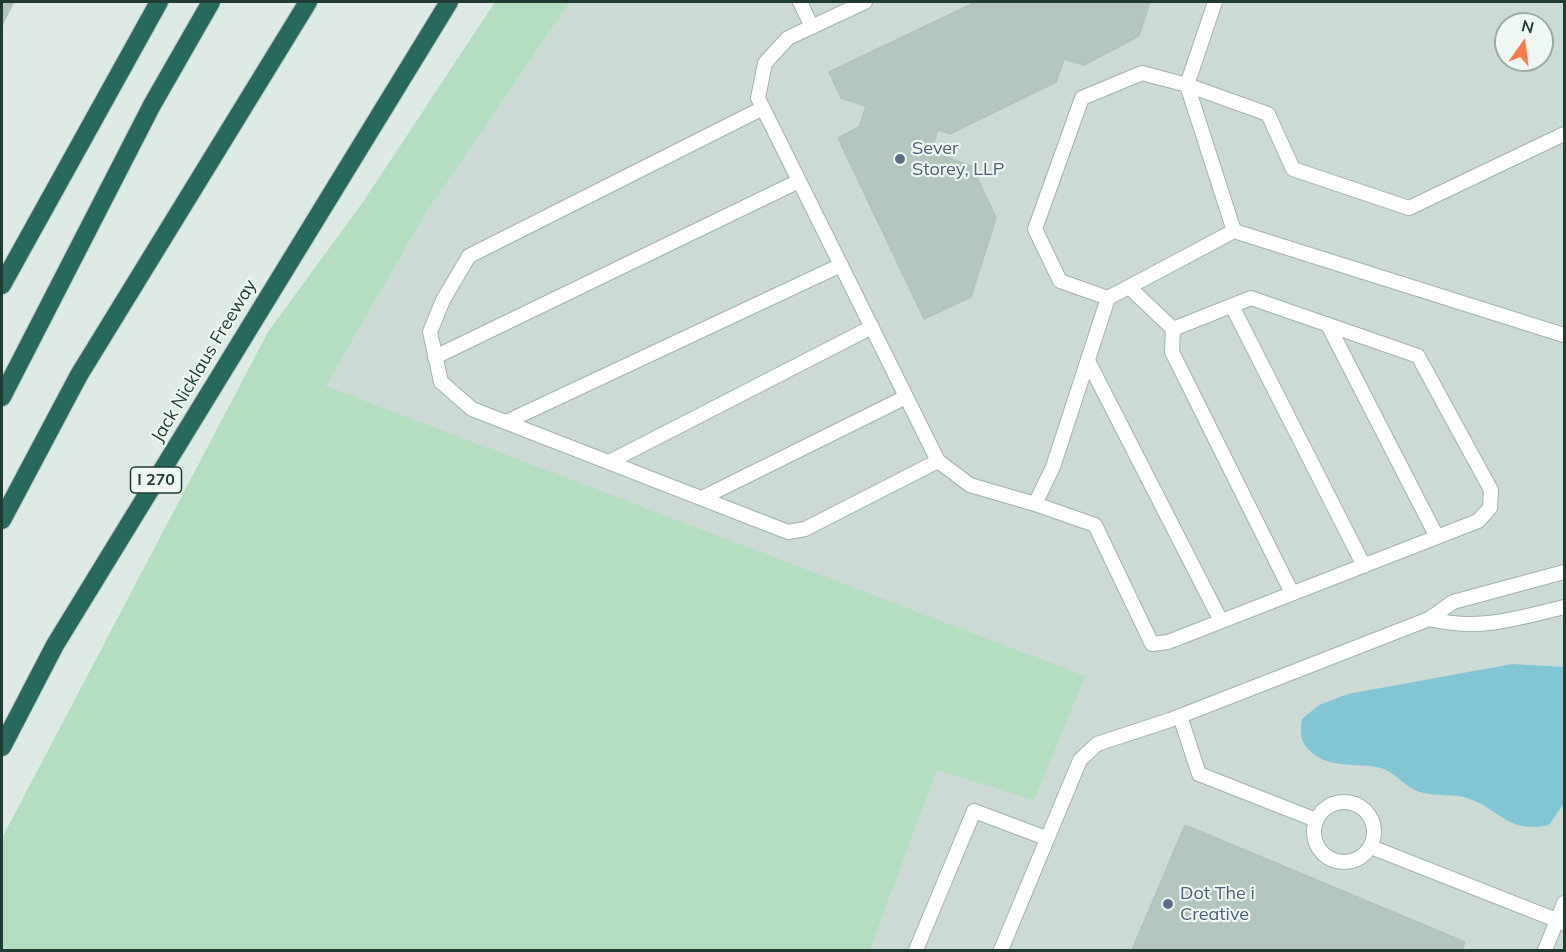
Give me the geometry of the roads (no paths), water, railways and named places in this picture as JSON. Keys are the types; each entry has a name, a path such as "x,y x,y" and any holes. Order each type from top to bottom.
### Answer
{"highway":[{"path":"2,285 159,2"},
{"path":"2,397 152,105 211,2"},
{"path":"2,520 79,375 308,2"},
{"name":"Jack Nicklaus Freeway","path":"2,747 55,645 448,2"}],"lane":[{"path":"800,2 812,27"},
{"path":"865,2 788,38 765,63 758,98 938,460 970,485 1095,525 1138,620 1152,644 1168,642 1478,521 1490,508 1491,490 1418,356 1251,298 1173,329"},
{"path":"1215,2 1187,85 1233,231"},
{"path":"1108,298 1060,281 1035,229 1082,98 1142,73 1187,85 1268,114 1293,169 1409,208 1564,134"},
{"path":"763,108 469,256 443,300 430,332 441,382 472,409 788,531 805,529 938,460"},
{"path":"435,357 799,181"},
{"path":"1035,504 1053,467 1108,298 1233,231 1564,335"},
{"path":"506,422 841,265"},
{"path":"1129,287 1173,329 1172,352 1292,593"},
{"path":"1232,306 1364,566"},
{"path":"1328,325 1437,537"},
{"path":"609,462 872,327"},
{"path":"1088,361 1221,621"},
{"path":"702,498 906,397"},
{"path":"1001,951 1080,760 1097,744 1180,716 1429,619 1453,602 1564,572"},
{"path":"1429,619 1457,626 1505,622 1564,607"},
{"path":"1180,716 1199,774 1316,820"},
{"path":"1340,801 1359,805 1372,819 1374,838 1371,847 1357,860 1346,863 1327,857 1315,840 1316,820 1330,805 1340,801"},
{"path":"916,951 974,811 1046,838"},
{"path":"1371,847 1561,922"},
{"path":"1545,951 1561,922 1564,903"}],"water":[{"path":"1512,664 1564,667 1564,803 1549,825 1535,827 1514,824 1470,799 1415,790 1381,768 1324,760 1316,756 1303,742 1302,719 1319,705 1348,694"}],"place":[{"name":"Sever Storey, LLP","path":"900,159"},
{"name":"Dot The i Creative","path":"1168,904"}]}
